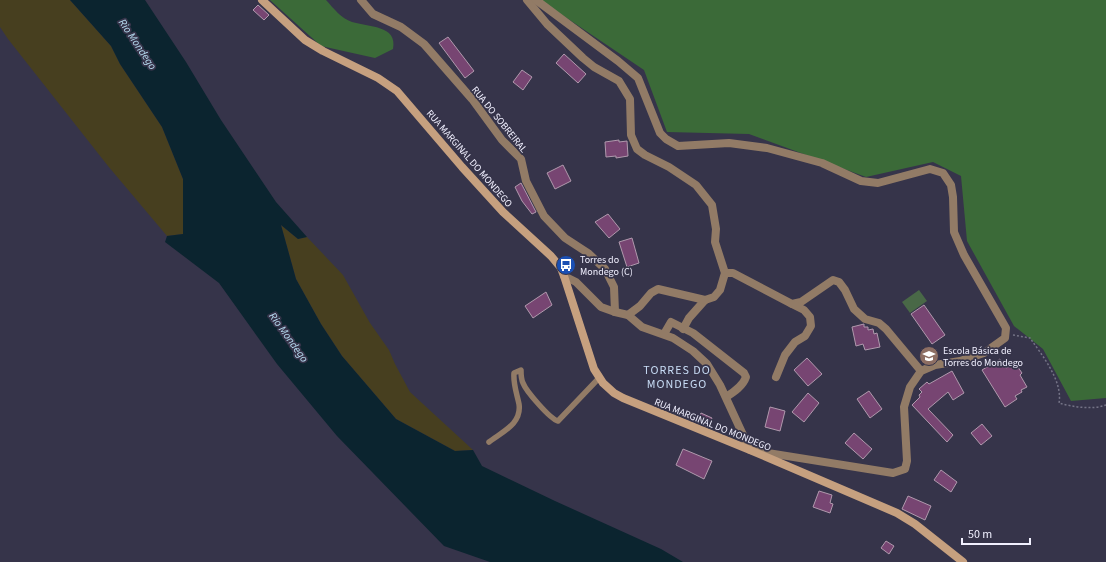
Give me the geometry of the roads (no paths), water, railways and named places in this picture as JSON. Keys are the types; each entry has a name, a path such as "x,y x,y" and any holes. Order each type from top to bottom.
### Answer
{"main road":[{"name":"RUA MARGINAL DO MONDEGO","path":"262,0 305,40 323,51 378,78 397,91 503,212 551,256 561,268 594,369 603,383 614,393 896,513 914,524 961,561"}],"street":[{"name":"RUA DO SOBREIRAL","path":"361,0 373,14 400,27 424,44 472,100 502,140 521,159 526,181 544,216 565,238 588,253 605,269 614,287 615,312"},
{"path":"527,0 547,24 583,58 594,67 619,82 630,99 631,135 637,149 645,155 669,167 696,185 712,205 716,229 715,242 725,273 720,290 714,297 705,300 689,318 684,329"},
{"path":"536,0 618,61 638,78 660,133 666,139 678,146 729,143 767,148 822,163 861,181 878,183 930,169 943,173 951,185 953,197 954,232 967,262 1006,328 1006,334 1005,338 984,353 960,361 935,365 921,371 910,388 904,407 907,460 905,469 893,473 750,450 714,373 704,361 676,340 664,334 642,327 628,315 601,307 576,282 564,276"},
{"path":"725,273 732,272 804,310 810,317 811,326 805,336 795,342 785,355 776,377"},
{"path":"792,304 801,302 833,280 839,282 845,290 854,309 865,319 879,323 886,329 921,371"},
{"path":"628,315 640,306 651,293 658,289 705,300"},
{"path":"664,334 671,322 693,333 745,374 746,377 744,382 726,397"}],"lane":[{"path":"489,442 511,426 515,422 519,413 514,380 514,373 517,370 521,370 522,380 528,391 552,418 558,421 599,378"}],"water":[{"name":"Rio Mondego","path":"70,0 145,0 186,62 221,120 276,202 307,237 298,239 281,225 296,279 321,324 342,356 396,419 455,451 473,450 482,466 661,549 683,562 490,562 444,546 337,436 277,364 219,283 165,242 167,236 183,234 183,179 162,127 120,64 111,46"}],"place":[{"name":"Torres do Mondego (C)","path":"566,265"},
{"name":"Escola Básica de Torres do Mondego","path":"929,356"}],"district":[{"name":"TORRES DO MONDEGO","path":"677,377"}]}
